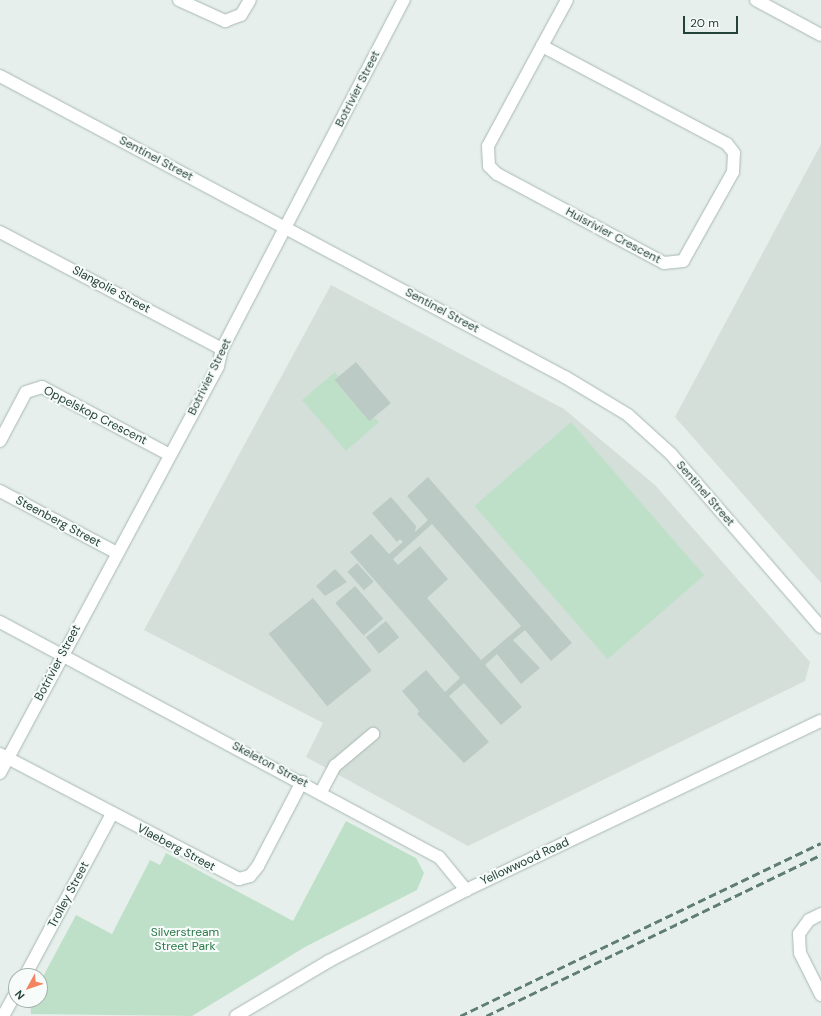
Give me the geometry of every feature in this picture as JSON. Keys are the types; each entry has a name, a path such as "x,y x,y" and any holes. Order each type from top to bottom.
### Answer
{"street":[{"path":"179,0 225,21 240,15 250,0"},
{"name":"Botrivier Street","path":"0,773 4,756 62,656 218,366 222,349 404,0"},
{"name":"Huisrivier Crescent","path":"542,46 726,144 734,153 733,172 684,261 664,263 497,174 489,166 488,146 566,0"},
{"path":"756,0 821,35"},
{"name":"Sentinel Street","path":"0,76 565,377 628,415 670,454 821,627"},
{"name":"Slangolie Street","path":"0,232 222,349"},
{"name":"Oppelskop Crescent","path":"0,441 26,392 42,387 170,455"},
{"name":"Steenberg Street","path":"0,491 117,553"},
{"name":"Skeleton Street","path":"0,622 321,792 439,857 466,890"},
{"name":"Yellowwood Road","path":"236,1016 329,961 466,890 821,721"},
{"path":"321,792 335,766 373,734"},
{"name":"Vlaeberg Street","path":"4,756 228,876 245,878 258,866 302,782"},
{"name":"Trolley Street","path":"29,968 112,814"},
{"path":"821,914 809,920 799,934 800,953 821,996"},
{"path":"3,1016 8,1007"}],"shaded area":[{"path":"821,144 821,583 675,417"},
{"path":"331,285 564,409 655,485 810,662 805,681 468,846 306,757 323,723 144,630"}],"green space":[{"path":"335,372 339,377 335,381 369,421 374,417 379,422 346,451 302,400"},
{"path":"571,422 704,575 608,659 474,506"},
{"name":"Silverstream Street Park","path":"346,821 416,858 424,873 417,890 305,947 192,1016 31,1014 31,1008 48,1008 48,968 76,915 112,934 150,860 160,865 166,853 293,921"}],"building":[{"path":"356,362 391,403 369,421 335,380"},
{"path":"428,477 572,643 551,661 525,630 513,640 540,668 521,684 497,654 485,665 522,707 501,725 464,683 449,696 489,742 464,763 417,714 419,711 402,691 426,670 445,692 460,678 350,552 371,534 389,554 403,542 400,539 397,542 372,513 391,497 416,526 415,532 428,520 407,496","holes":["432,524 521,626 481,660 427,598 448,579 420,546 398,565 393,559"]},
{"path":"357,563 374,582 364,590 347,572"},
{"path":"335,569 347,582 325,596 316,586"},
{"path":"355,586 383,618 364,636 335,603"},
{"path":"313,598 372,670 327,706 269,634"},
{"path":"386,621 399,637 379,654 366,637"}],"railway":[{"path":"460,1016 821,843"},
{"path":"486,1016 821,855"}]}
